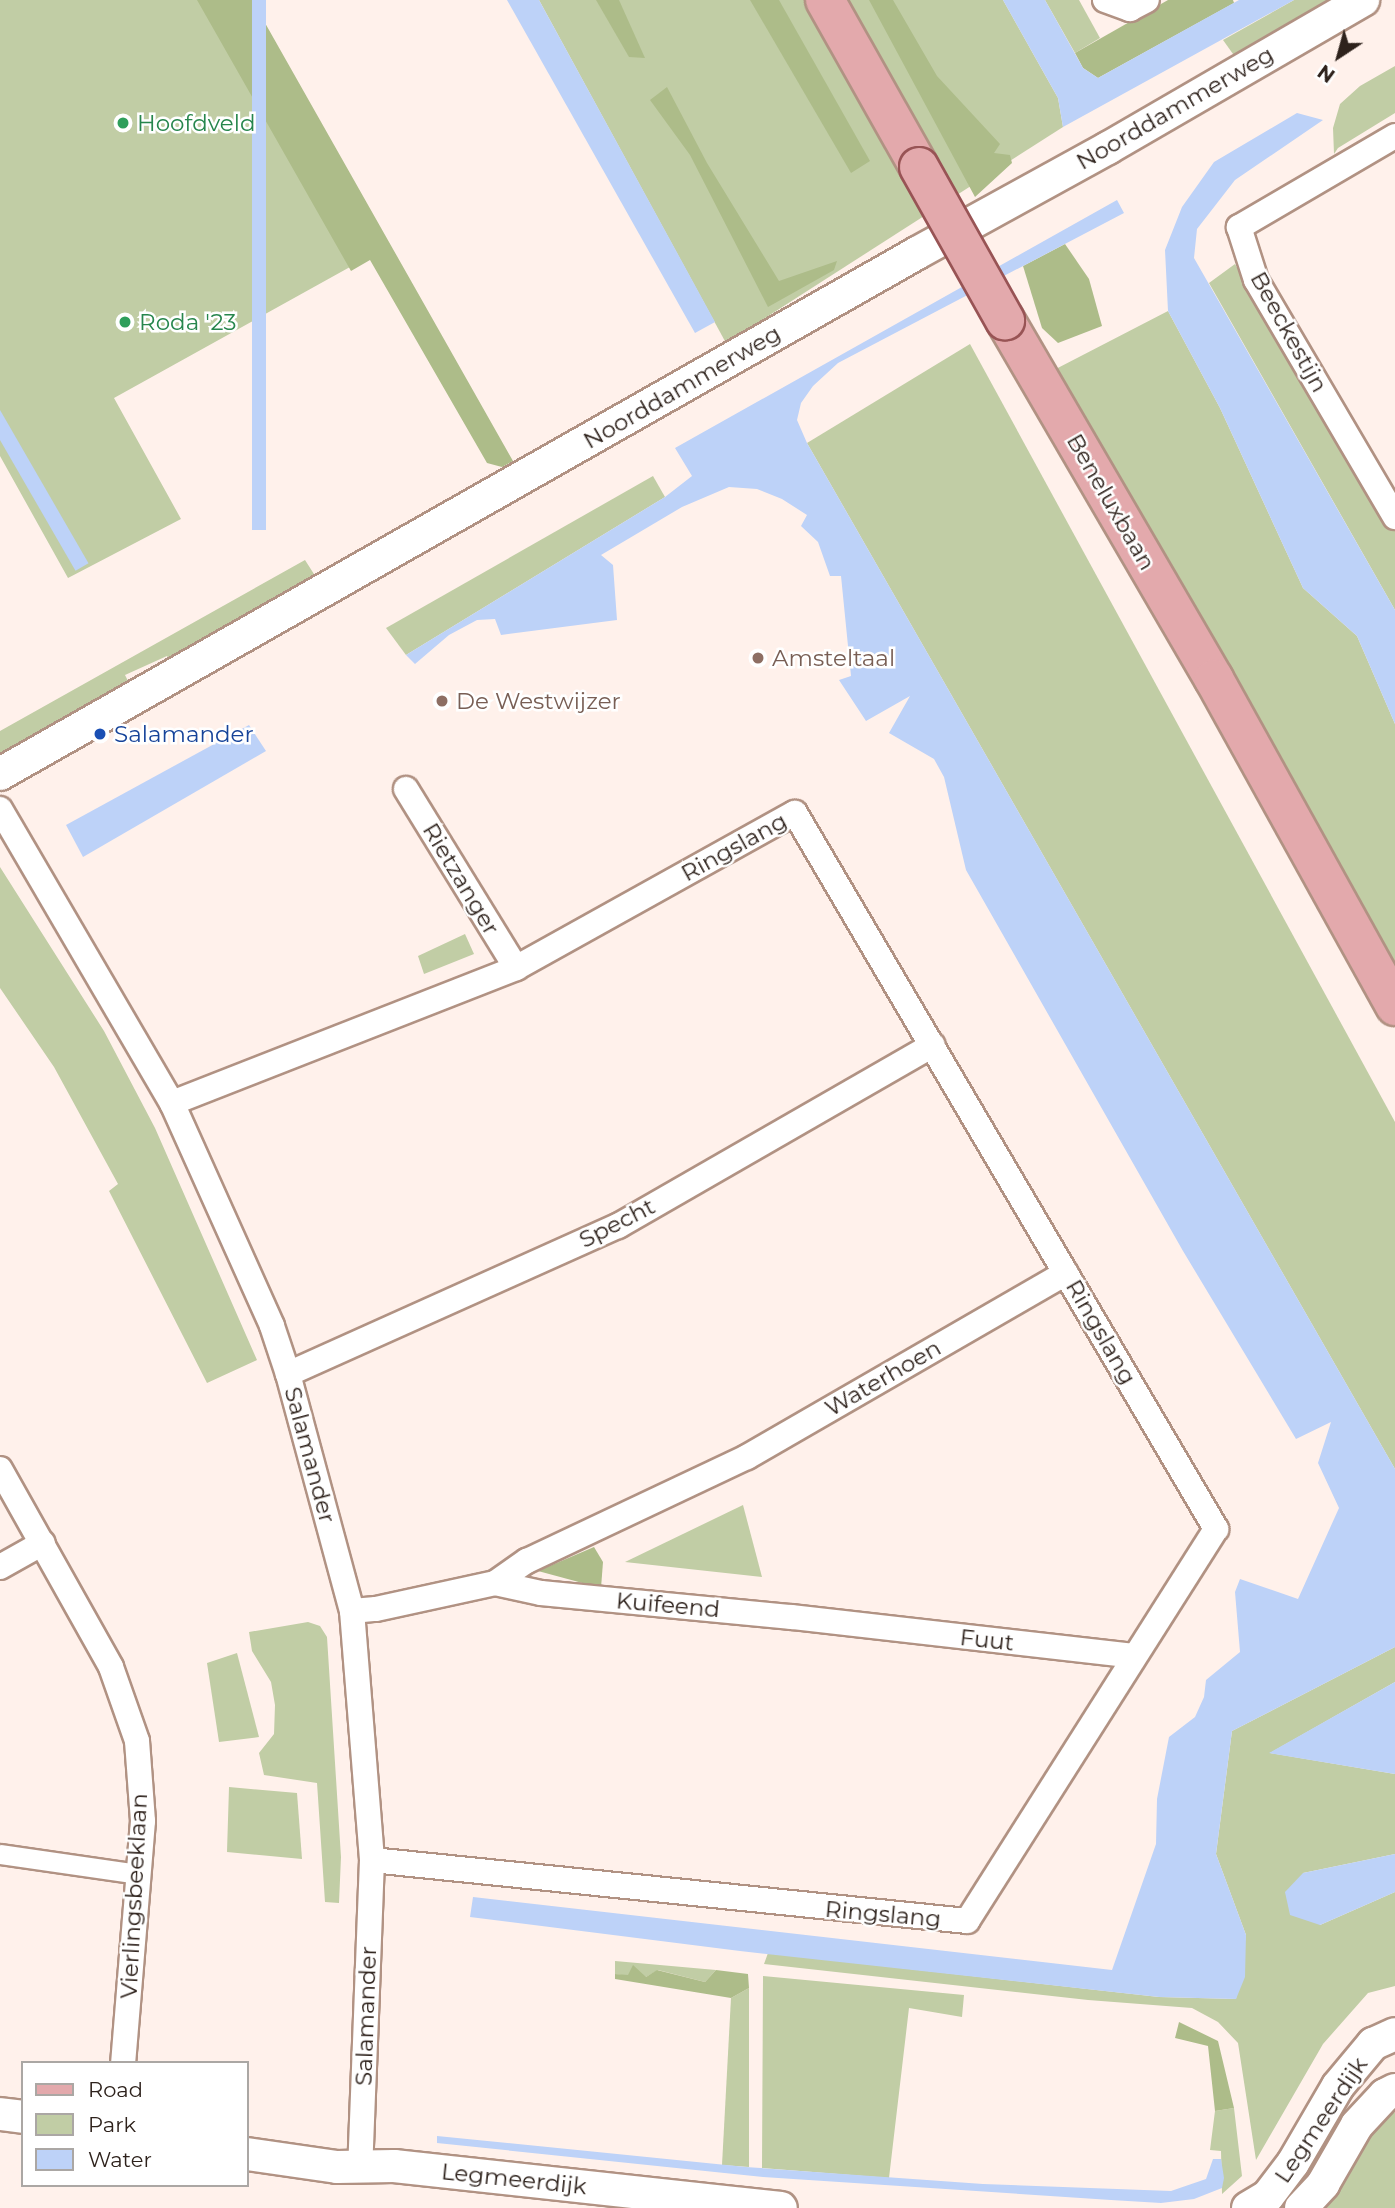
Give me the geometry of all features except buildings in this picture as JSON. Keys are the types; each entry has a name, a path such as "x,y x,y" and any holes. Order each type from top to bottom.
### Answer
{"main road":[{"name":"Beneluxbaan","path":"825,0 1005,320 1214,679 1395,1006"}],"street":[{"path":"1105,0 1139,5"},
{"name":"Noorddammerweg","path":"0,774 1119,141 1363,0"},
{"name":"Beeckestijn","path":"1395,136 1239,227 1256,280 1385,478 1395,517"},
{"name":"Rietzanger","path":"406,789 516,968"},
{"name":"Salamander","path":"0,809 172,1103 272,1326 288,1374 352,1611 372,1860 360,2169"},
{"name":"Ringslang","path":"172,1103 516,968 795,813 1216,1529 967,1921 372,1860"},
{"name":"Specht","path":"288,1374 618,1226 933,1045"},
{"name":"Waterhoen","path":"697,1478 747,1457 1066,1273"},
{"name":"Vierlingsbeeklaan","path":"0,1469 111,1667 137,1741 143,1821 123,2061"},
{"name":"Kuifeend","path":"352,1611 376,1609 495,1583 527,1561 697,1478"},
{"path":"0,1567 43,1543"},
{"name":"Kuifeend","path":"495,1583 541,1594 842,1624"},
{"name":"Fuut","path":"842,1624 1133,1656"},
{"path":"0,1854 139,1874"},
{"name":"Legmeerdijk","path":"1248,2208 1268,2196 1293,2163 1338,2086 1373,2044 1395,2034"},
{"name":"Legmeerdijk","path":"1301,2208 1323,2183 1357,2125 1385,2095 1395,2090"},
{"path":"0,2115 21,2117"},
{"name":"Legmeerdijk","path":"248,2154 360,2169 394,2166 782,2208"}],"green space":[{"name":"Hoofdveld","path":"0,0 246,0 386,247 114,398 181,519 68,578 0,456"},
{"path":"197,0 252,0 513,461 502,467 487,463 370,260 351,271"},
{"path":"539,0 1003,0 1058,98 1063,127 726,343"},
{"path":"596,0 619,0 645,58 629,57"},
{"path":"750,0 779,0 870,161 851,173"},
{"path":"869,0 893,0 937,76 1000,144 994,153 1010,155 1012,163 975,197"},
{"path":"1045,0 1079,0 1100,38 1075,53"},
{"path":"1168,0 1233,0 1234,3 1098,78 1083,68 1075,53"},
{"path":"1294,0 1354,0 1238,61 1223,40"},
{"path":"1395,66 1395,113 1338,148 1334,154 1333,128 1340,104 1360,86"},
{"path":"667,87 707,163 779,281 837,261 834,270 768,307 690,155 650,100"},
{"path":"1065,244 1089,279 1102,326 1058,343 1042,328 1023,266"},
{"path":"1235,264 1333,438 1353,447 1395,520 1395,610 1209,283"},
{"path":"1168,311 1220,408 1303,588 1357,636 1395,724 1395,976 1050,372"},
{"path":"970,344 1395,1122 1395,1469 807,443"},
{"path":"653,476 665,497 406,655 386,628"},
{"path":"305,560 321,585 175,668 167,656 125,675 133,691 0,766 0,731"},
{"path":"0,867 104,1031 155,1128 257,1360 207,1383 109,1191 118,1184 54,1067 0,988"},
{"path":"465,934 474,954 424,974 418,956"},
{"path":"743,1505 762,1577 625,1562"},
{"path":"594,1547 603,1562 601,1588 538,1571"},
{"path":"308,1622 320,1626 327,1637 341,1857 339,1903 325,1902 317,1783 264,1775 259,1753 274,1734 275,1705 271,1682 252,1651 249,1632"},
{"path":"1395,1647 1395,1682 1270,1753 1395,1774 1395,1854 1303,1873 1320,1925 1395,1892 1395,1986 1368,1993 1323,2044 1256,2160 1238,2043 1218,2022 1192,2008 1088,2000 764,1964 768,1953 1159,1997 1236,1999 1246,1935 1216,1854 1232,1731"},
{"path":"237,1653 259,1737 219,1742 207,1663"},
{"path":"229,1787 297,1793 302,1859 227,1852"},
{"path":"615,1961 716,1970 705,1982 658,1970 646,1977 628,1976 615,1974"},
{"path":"633,1965 646,1977 657,1970 705,1982 716,1970 748,1974 749,1988 731,1998 615,1979 615,1974 628,1975"},
{"path":"763,1976 964,1995 962,2017 909,2008 889,2178 762,2168"},
{"path":"749,1988 749,2167 722,2165 731,1998"},
{"path":"1179,2022 1218,2041 1234,2108 1215,2111 1208,2046 1175,2038"},
{"path":"1234,2108 1242,2176 1222,2194 1221,2151 1210,2150 1215,2111"},
{"path":"1395,2112 1395,2208 1320,2208 1370,2126"}],"water":[{"path":"252,0 266,0 266,530 252,530"},
{"path":"507,0 539,0 715,322 695,333"},
{"path":"1003,0 1045,0 1083,68 1098,78 1239,0 1294,0 1063,127 1058,98"},
{"path":"1297,113 1323,120 1235,180 1197,229 1194,258 1395,610 1395,724 1357,636 1303,588 1220,408 1168,311 1165,250 1182,207 1214,162"},
{"path":"1117,200 1124,213 838,363 813,386 801,403 797,420 807,443 1395,1469 1395,1647 1232,1731 1216,1854 1246,1935 1245,1977 1236,1999 1159,1997 740,1951 470,1917 473,1897 1112,1970 1156,1844 1157,1799 1169,1737 1195,1717 1204,1697 1206,1680 1240,1652 1235,1592 1240,1579 1298,1599 1339,1508 1318,1463 1331,1422 1296,1439 1183,1251 966,870 944,777 934,759 889,733 910,696 866,721 839,680 851,676 841,576 830,576 818,542 801,526 807,515 782,499 757,489 729,487 682,507 601,555 613,565 617,620 501,635 495,619 477,620 449,635 415,664 406,655 665,497 692,476 675,448"},
{"path":"0,410 88,563 76,571 0,440"},
{"path":"249,725 266,751 83,857 66,825"},
{"path":"1395,1682 1395,1774 1269,1753"},
{"path":"1395,1854 1395,1892 1320,1925 1290,1915 1285,1892 1303,1873"},
{"path":"437,2136 746,2167 983,2184 1171,2191 1206,2179 1213,2159 1221,2159 1224,2178 1222,2188 1194,2199 1161,2203 763,2177 437,2143"}],"place":[{"name":"Hoofdveld","path":"123,123"},
{"name":"Roda '23","path":"125,322"},
{"name":"Amsteltaal","path":"758,658"},
{"name":"De Westwijzer","path":"442,701"},
{"name":"Salamander","path":"100,734"}]}
